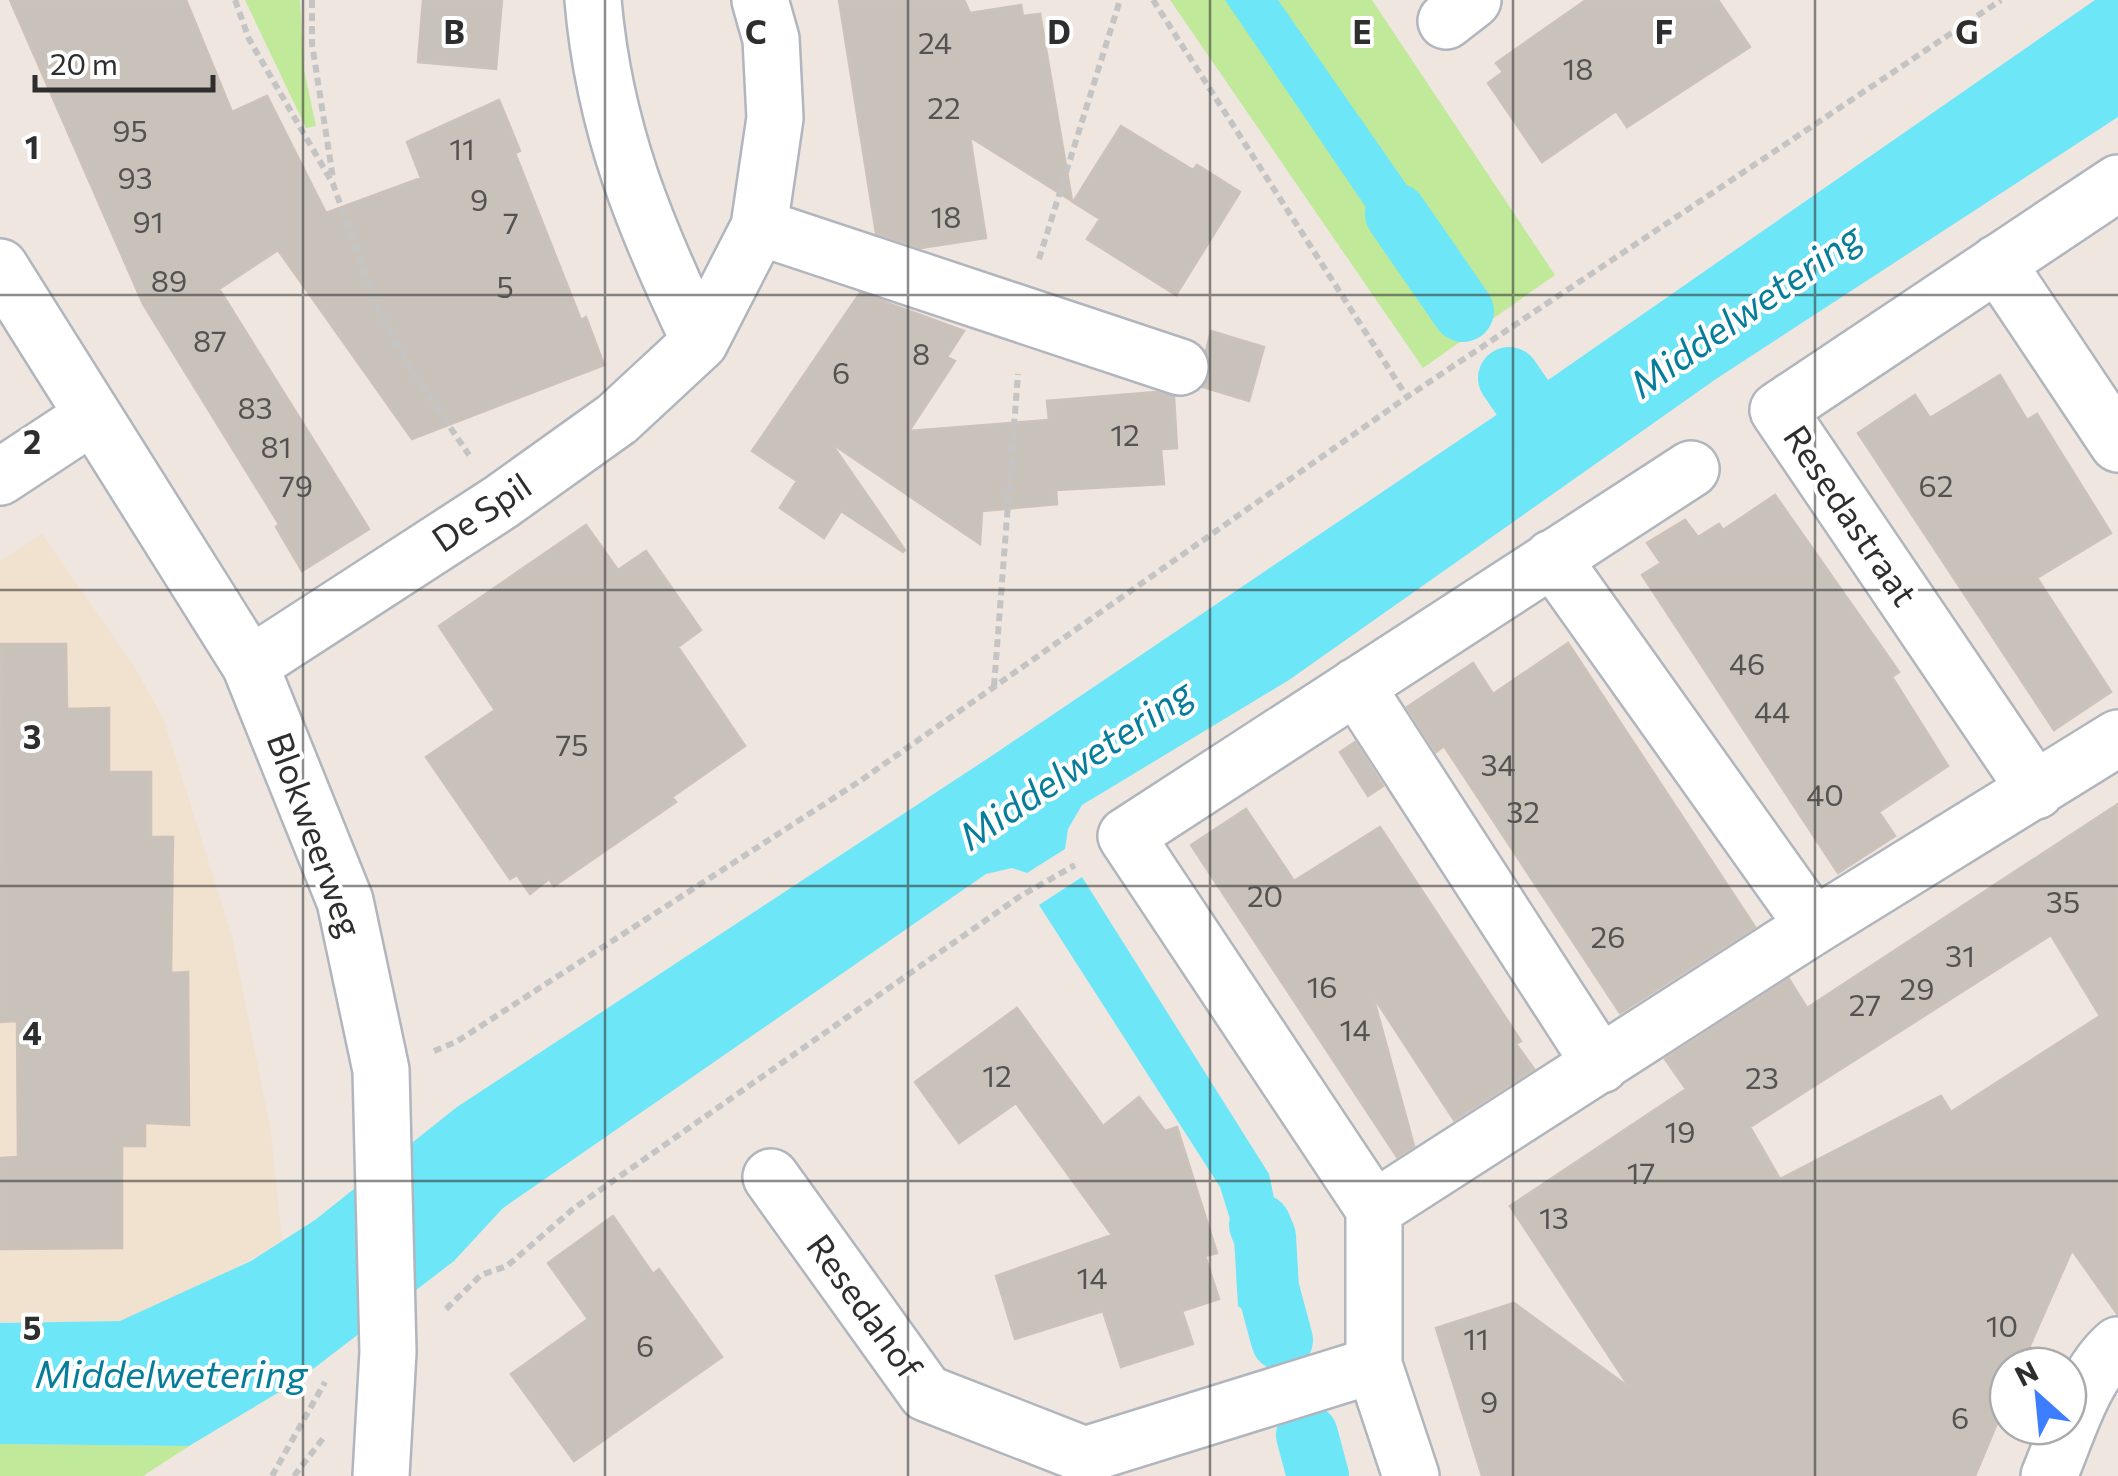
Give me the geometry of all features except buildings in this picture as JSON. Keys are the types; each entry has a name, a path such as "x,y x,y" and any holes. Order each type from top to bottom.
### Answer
{"street":[{"path":"593,0 599,64 620,153 645,228 700,342"},
{"name":"De Spil","path":"250,665 501,502 617,419 700,342 759,226 775,118 771,39 760,0"},
{"name":"Resedastraat","path":"2036,791 1778,410 2118,183"},
{"path":"759,226 1180,368"},
{"path":"1998,262 2118,444"},
{"name":"Blokweerweg","path":"0,268 91,417 212,598 250,665 345,901 381,1070 388,1352 381,1476"},
{"path":"0,478 91,417"},
{"path":"1411,1476 1374,1365 1374,1210 1126,836 1691,469"},
{"path":"1552,558 1814,926"},
{"path":"1356,686 1601,1065"},
{"path":"1374,1210 1814,926 2118,738"},
{"name":"Resedahof","path":"771,1177 926,1393 1085,1454 1374,1365"},
{"path":"2049,1476 2087,1390 2106,1355 2118,1345"}],"path":[{"path":"235,0 249,39 334,184"},
{"path":"312,0 312,44 334,184 377,307 412,371 501,502"},
{"path":"1154,0 1407,397"},
{"path":"381,1070 456,1042 860,781 1407,397 2001,0"},
{"path":"272,1476 328,1377 388,1352 436,1320 480,1275 507,1266 572,1209 1019,897 1126,836"}],"shaded area":[{"path":"42,534 134,666 164,720 232,936 271,1132 282,1241 198,1289 120,1321 0,1323 0,561"}],"green space":[{"path":"245,0 300,0 304,70 316,126 306,128"},
{"path":"1170,0 1372,0 1555,275 1423,368"},
{"path":"0,1444 189,1446 143,1476 0,1476"}],"water":[{"path":"1225,0 1278,0 1468,273 1427,297"},
{"name":"Middelwetering","path":"2095,0 2118,0 2118,117 1716,379 1289,680 1082,805 1068,829 1065,849 1027,873 1012,868 986,874 503,1208 454,1261 296,1382 189,1446 0,1444 0,1323 120,1321 251,1261 315,1220 457,1107 993,755 1551,378"},
{"path":"1082,877 1269,1174 1281,1231 1279,1298 1270,1313 1253,1317 1238,1306 1235,1235 1220,1187 1039,905"}],"waterway":[{"path":"1396,214 1463,311"},
{"path":"1509,378 1555,445"},
{"path":"1260,1225 1265,1237 1268,1288 1282,1340"},
{"path":"1307,1435 1318,1476"}]}
